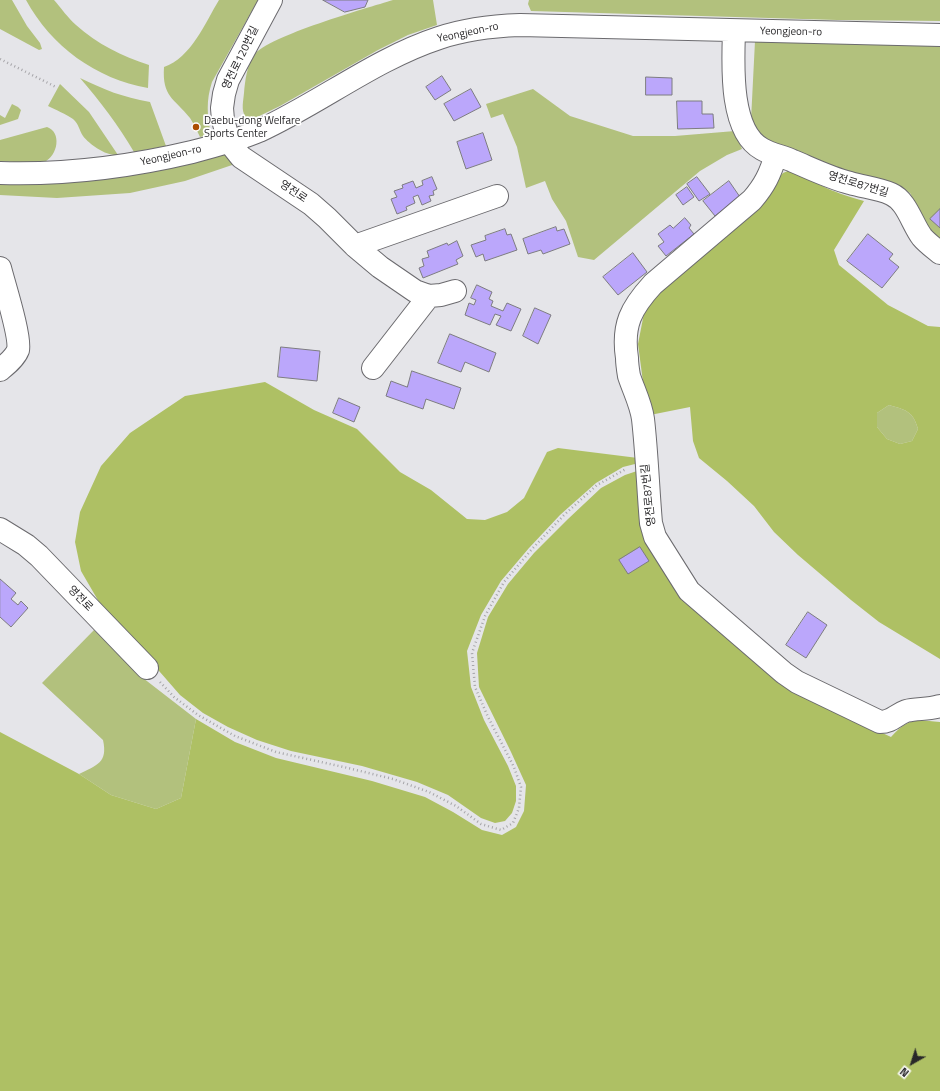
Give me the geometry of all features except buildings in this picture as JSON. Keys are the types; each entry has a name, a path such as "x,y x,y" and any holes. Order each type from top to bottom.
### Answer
{"street":[{"name":"영전로120번길","path":"229,142 222,108 228,80 271,0"},
{"name":"Yeongjeon-ro","path":"0,173 42,173 118,167 161,159 229,142 281,120 380,64 414,47 459,32 500,26 520,25 940,35"},
{"name":"영전로87번길","path":"734,31 733,66 735,97 741,123 751,140 761,149 821,173 849,183 892,194 901,201 914,226 923,238 940,253"},
{"name":"영전로","path":"229,142 241,157 311,204 333,223 355,246 380,267 415,291 429,296"},
{"name":"영전로87번길","path":"776,155 770,174 762,188 752,200 653,284 632,310 626,328 625,346 629,374 639,402 643,420 651,523 655,538 689,591 784,673 797,682 880,722 888,722 906,711 932,709 940,706"},
{"path":"355,246 497,196"},
{"path":"0,268 17,336 18,350 12,360 0,370"},
{"path":"373,368 429,296 441,295 455,291"},
{"name":"영전로","path":"3,537 26,545 39,556 147,668"}],"path":[{"path":"0,59 56,87"},
{"path":"147,668 174,696 192,710 235,736 276,752 348,768 429,792 456,806 481,824 501,830 513,823 519,808 521,787 514,767 488,718 475,687 472,653 485,616 504,582 564,515 597,486 624,470 646,464"}],"green space":[{"path":"0,0 12,0 27,26 40,43 42,49 39,50 0,29"},
{"path":"26,0 54,0 73,22 92,38 129,58 149,65 148,88 129,84 111,77 77,58 48,32 36,17"},
{"path":"219,0 258,0 212,82 208,108 211,134 200,137 190,118 167,91 164,77 164,67 174,62 190,48 203,29"},
{"path":"393,0 433,0 437,25 408,35 378,50 280,106 249,121 246,118 243,112 245,83 250,63 254,55 263,48 297,31"},
{"path":"529,0 940,0 940,21 837,20 531,11 528,4"},
{"path":"755,41 940,45 940,240 928,230 910,193 902,188 769,146 751,120"},
{"path":"80,78 114,93 150,102 166,146 134,152 122,132 95,95"},
{"path":"60,84 89,112 118,155 108,154 94,146 83,136 77,123 73,119 48,106"},
{"path":"533,89 570,116 633,136 675,136 735,131 742,149 727,155 700,171 594,260 578,257 566,221 552,199 545,181 526,188 517,147 503,114 491,118 486,104"},
{"path":"12,104 21,110 18,119 0,125 0,115 5,118"},
{"path":"47,127 55,134 56,139 55,150 49,159 44,162 0,161 0,140"},
{"path":"229,151 238,163 185,181 130,193 57,198 0,195 0,183"},
{"path":"793,169 827,188 864,201 834,250 839,265 888,305 928,326 940,327 940,659 879,622 851,600 798,555 774,532 754,506 699,458 693,441 690,407 650,415 643,382 638,344 645,308 662,285 774,183 783,173","holes":["889,405 908,412 914,418 918,429 912,441 900,444 887,439 877,427 877,413"]},
{"path":"265,382 314,410 357,429 400,472 431,490 467,519 485,520 507,512 524,498 547,452 558,448 638,458 639,463 623,467 596,483 560,515 529,548 501,581 481,615 467,651 471,687 484,720 508,766 516,786 516,801 512,813 505,821 495,823 481,818 448,795 417,782 362,766 291,751 257,740 228,727 203,713 180,695 99,602 81,571 75,542 80,512 101,466 130,433 185,396"},
{"path":"889,405 908,412 914,418 918,429 912,441 900,444 887,439 877,427 877,413"},
{"path":"640,470 641,529 685,603 722,628 786,688 891,737 903,726 913,721 940,722 940,1091 0,1091 0,732 79,774 111,795 156,809 181,798 196,719 235,742 276,758 372,781 425,797 482,830 502,835 516,827 524,811 526,785 479,687 477,653 488,617 508,584 534,553 568,519 601,488 625,475"},
{"path":"94,630 143,678 196,719 181,798 156,809 111,795 79,774 100,762 104,754 103,740 42,683"}],"place":[{"name":"Daebu-dong Welfare Sports Center","path":"196,127"}]}
